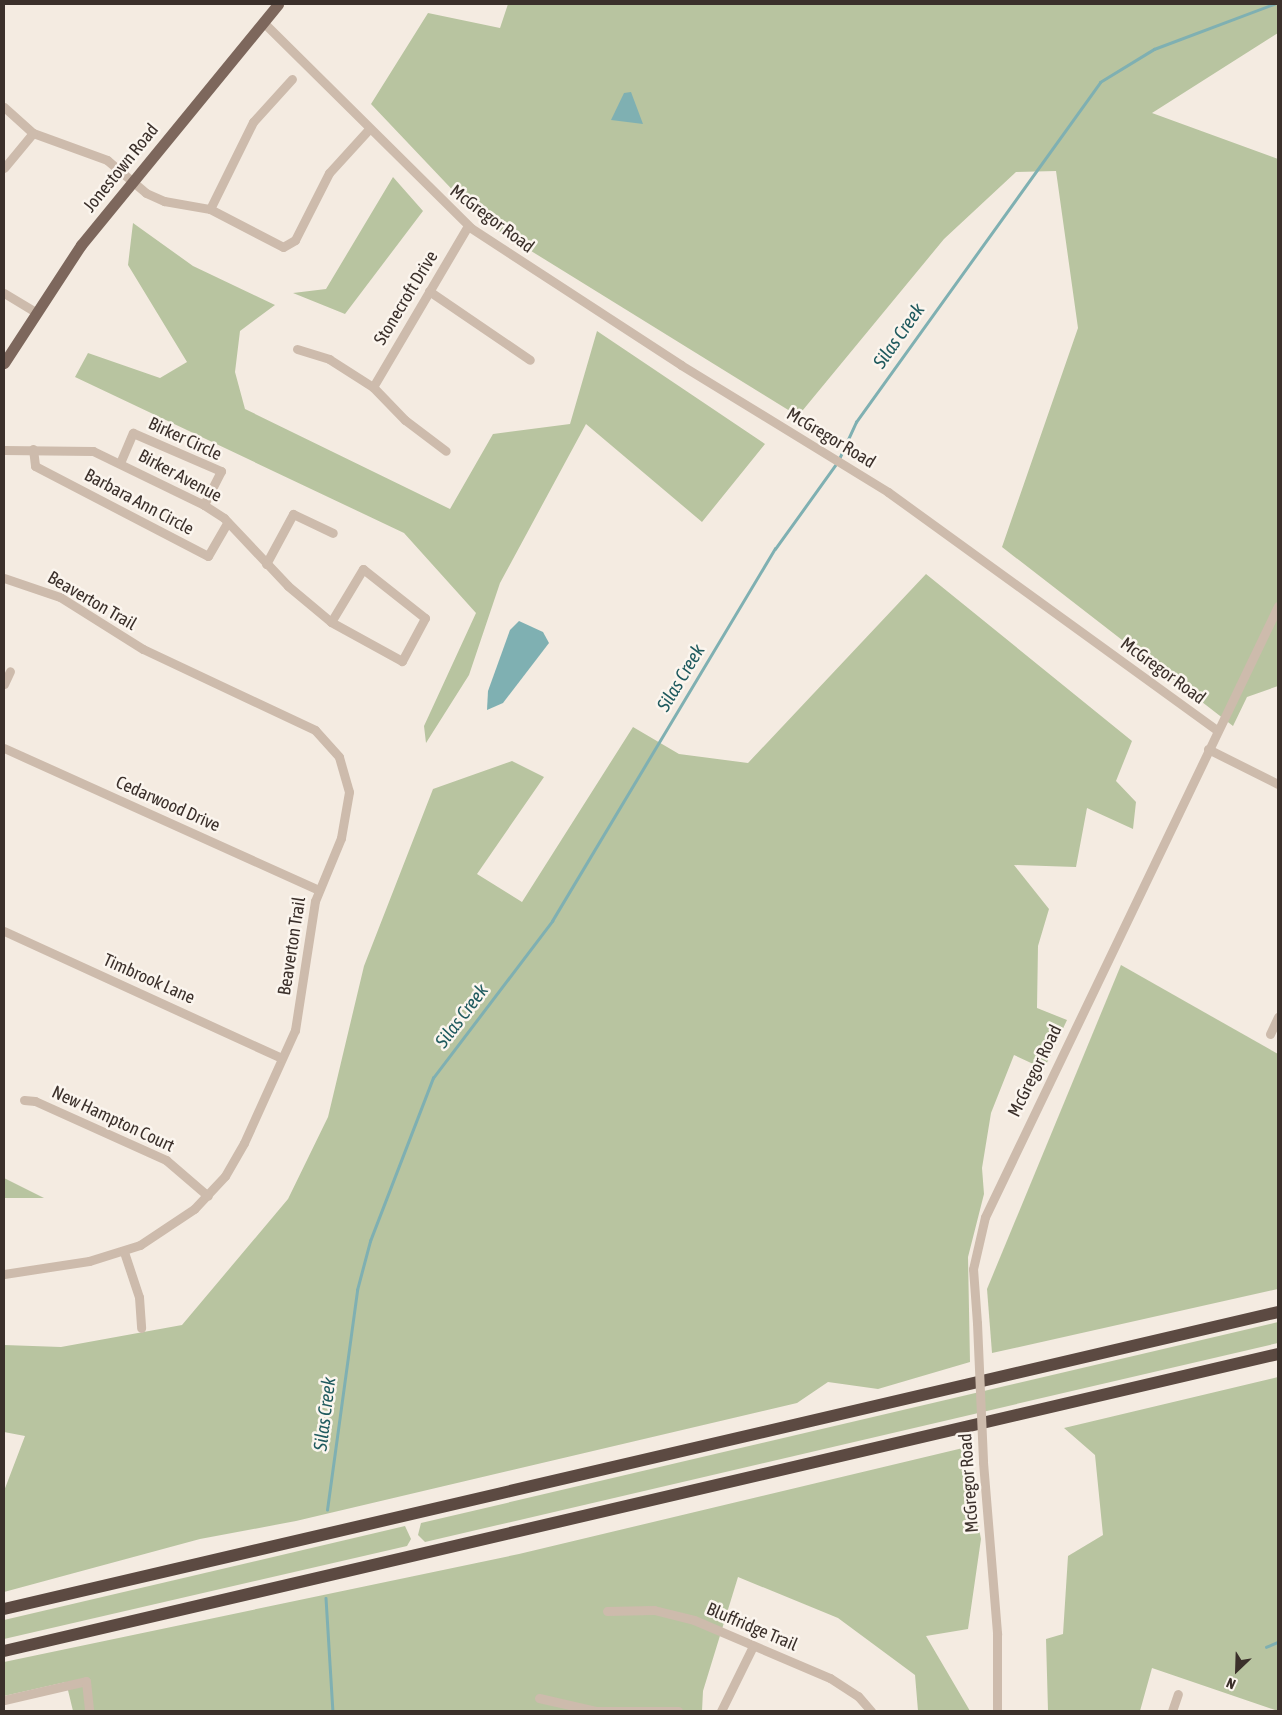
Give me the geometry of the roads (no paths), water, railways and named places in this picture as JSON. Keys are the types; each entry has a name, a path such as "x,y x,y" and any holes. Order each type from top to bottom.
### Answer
{"highway":[{"path":"4,1609 1278,1312"},
{"path":"4,1651 1278,1354"}],"main road":[{"name":"Jonestown Road","path":"4,363 81,245 278,4"}],"street":[{"name":"McGregor Road","path":"263,22 468,226 822,452 888,492 1217,730 985,1217 974,1269 983,1462 997,1634 997,1711"},
{"path":"210,209 253,122 292,79"},
{"path":"4,108 33,133 107,160 164,202 210,209 283,247 294,240 329,173 369,129"},
{"path":"4,168 33,133"},
{"name":"Stonecroft Drive","path":"373,387 468,226"},
{"path":"429,291 530,360"},
{"path":"4,293 36,312"},
{"path":"297,349 329,359 373,387 405,420 446,451"},
{"name":"Birker Circle","path":"120,463 133,433 221,471 204,505"},
{"name":"Barbara Ann Circle","path":"33,449 36,466 208,556 228,522"},
{"name":"Birker Avenue","path":"4,450 93,451 204,505 228,522 266,564 331,622 402,661 425,618 362,569 331,622"},
{"path":"266,564 293,514 333,533"},
{"name":"Beaverton Trail","path":"4,578 60,597 144,649 303,722 323,736 339,757 349,792 341,838 318,890 295,1030 244,1143 208,1196 160,1234 124,1252 4,1274"},
{"path":"1217,730 1278,606"},
{"path":"4,684 10,671"},
{"name":"Cedarwood Drive","path":"4,748 318,890"},
{"path":"1208,749 1278,784"},
{"name":"Timbrook Lane","path":"4,931 281,1058"},
{"path":"1270,1034 1278,1017"},
{"name":"New Hampton Court","path":"24,1100 34,1101 166,1160 208,1196"},
{"path":"124,1252 139,1297 141,1328"},
{"name":"Bluffridge Trail","path":"607,1611 676,1613 830,1678 858,1696 870,1711"},
{"path":"721,1711 753,1646"},
{"path":"4,1700 86,1681 89,1711"},
{"path":"1172,1711 1178,1694"},
{"path":"539,1698 596,1711 678,1711"}],"water":[{"path":"631,92 643,124 611,120 624,93"},
{"path":"519,621 543,632 549,643 503,703 487,710 488,691 510,630"}],"waterway":[{"name":"Silas Creek","path":"839,459 856,422 1100,82 1154,49 1274,4"},
{"name":"Silas Creek","path":"327,1510 357,1290 370,1241 433,1078 552,921 775,549 836,464"},
{"name":"Silas Creek","path":"326,1598 333,1711"},
{"path":"1266,1647 1278,1642"}]}
